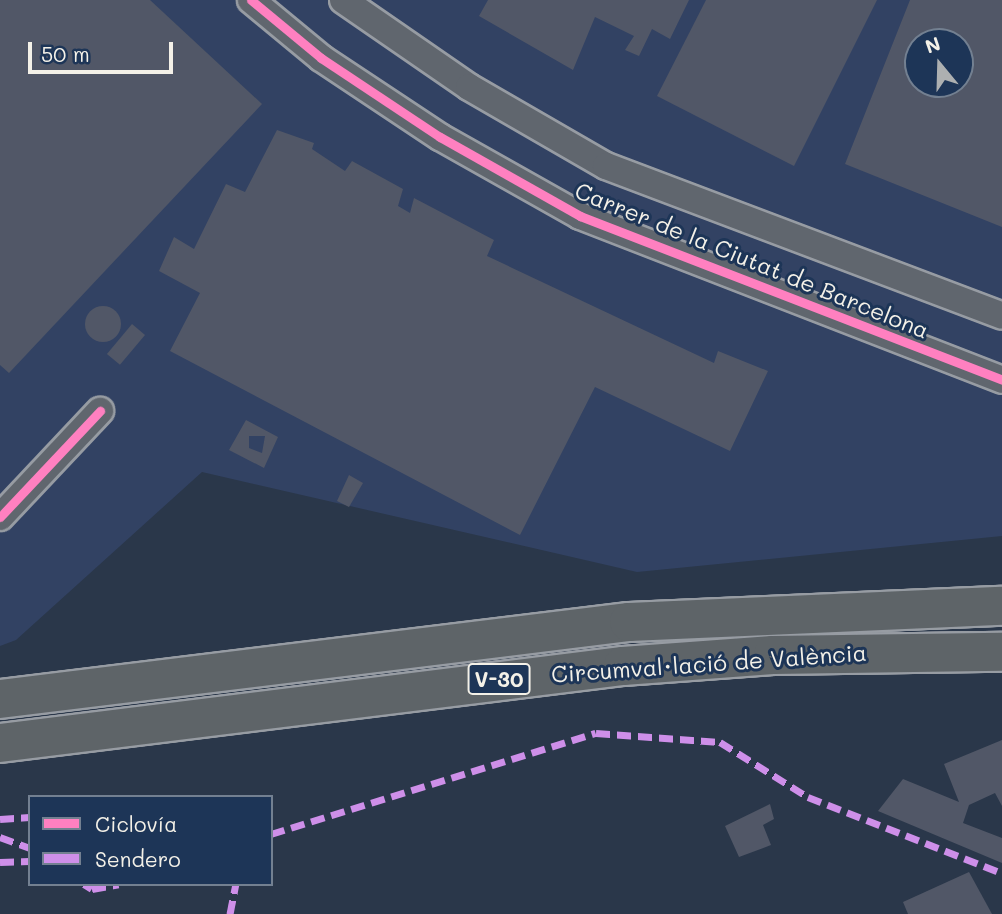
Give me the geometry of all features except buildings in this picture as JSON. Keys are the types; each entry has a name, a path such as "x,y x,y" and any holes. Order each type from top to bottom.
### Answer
{"highway":[{"name":"Circumval·lació de València","path":"0,699 629,622 1002,607"},
{"name":"Circumval·lació de València","path":"0,743 623,666 773,655 1002,652"}],"street":[{"name":"Carrer de la Ciutat de Barcelona","path":"251,0 321,58 440,137 580,216 1002,380"},
{"name":"Carrer de la Ciutat de Barcelona","path":"343,0 469,87 606,166 1002,316"},
{"path":"0,517 100,411"}],"shaded area":[{"path":"0,0 1002,0 1002,536 637,572 202,472 16,640 0,646"}],"marked path":[{"path":"273,833 596,733 720,742 808,797 1002,873"},
{"path":"0,819 28,817"},
{"path":"0,837 28,847"},
{"path":"0,862 28,861"},
{"path":"87,886 92,889 108,886"},
{"path":"230,914 236,886"}],"cycle path":[{"path":"251,0 321,58 440,137 580,216 1002,380"},
{"path":"0,517 100,411"}]}
